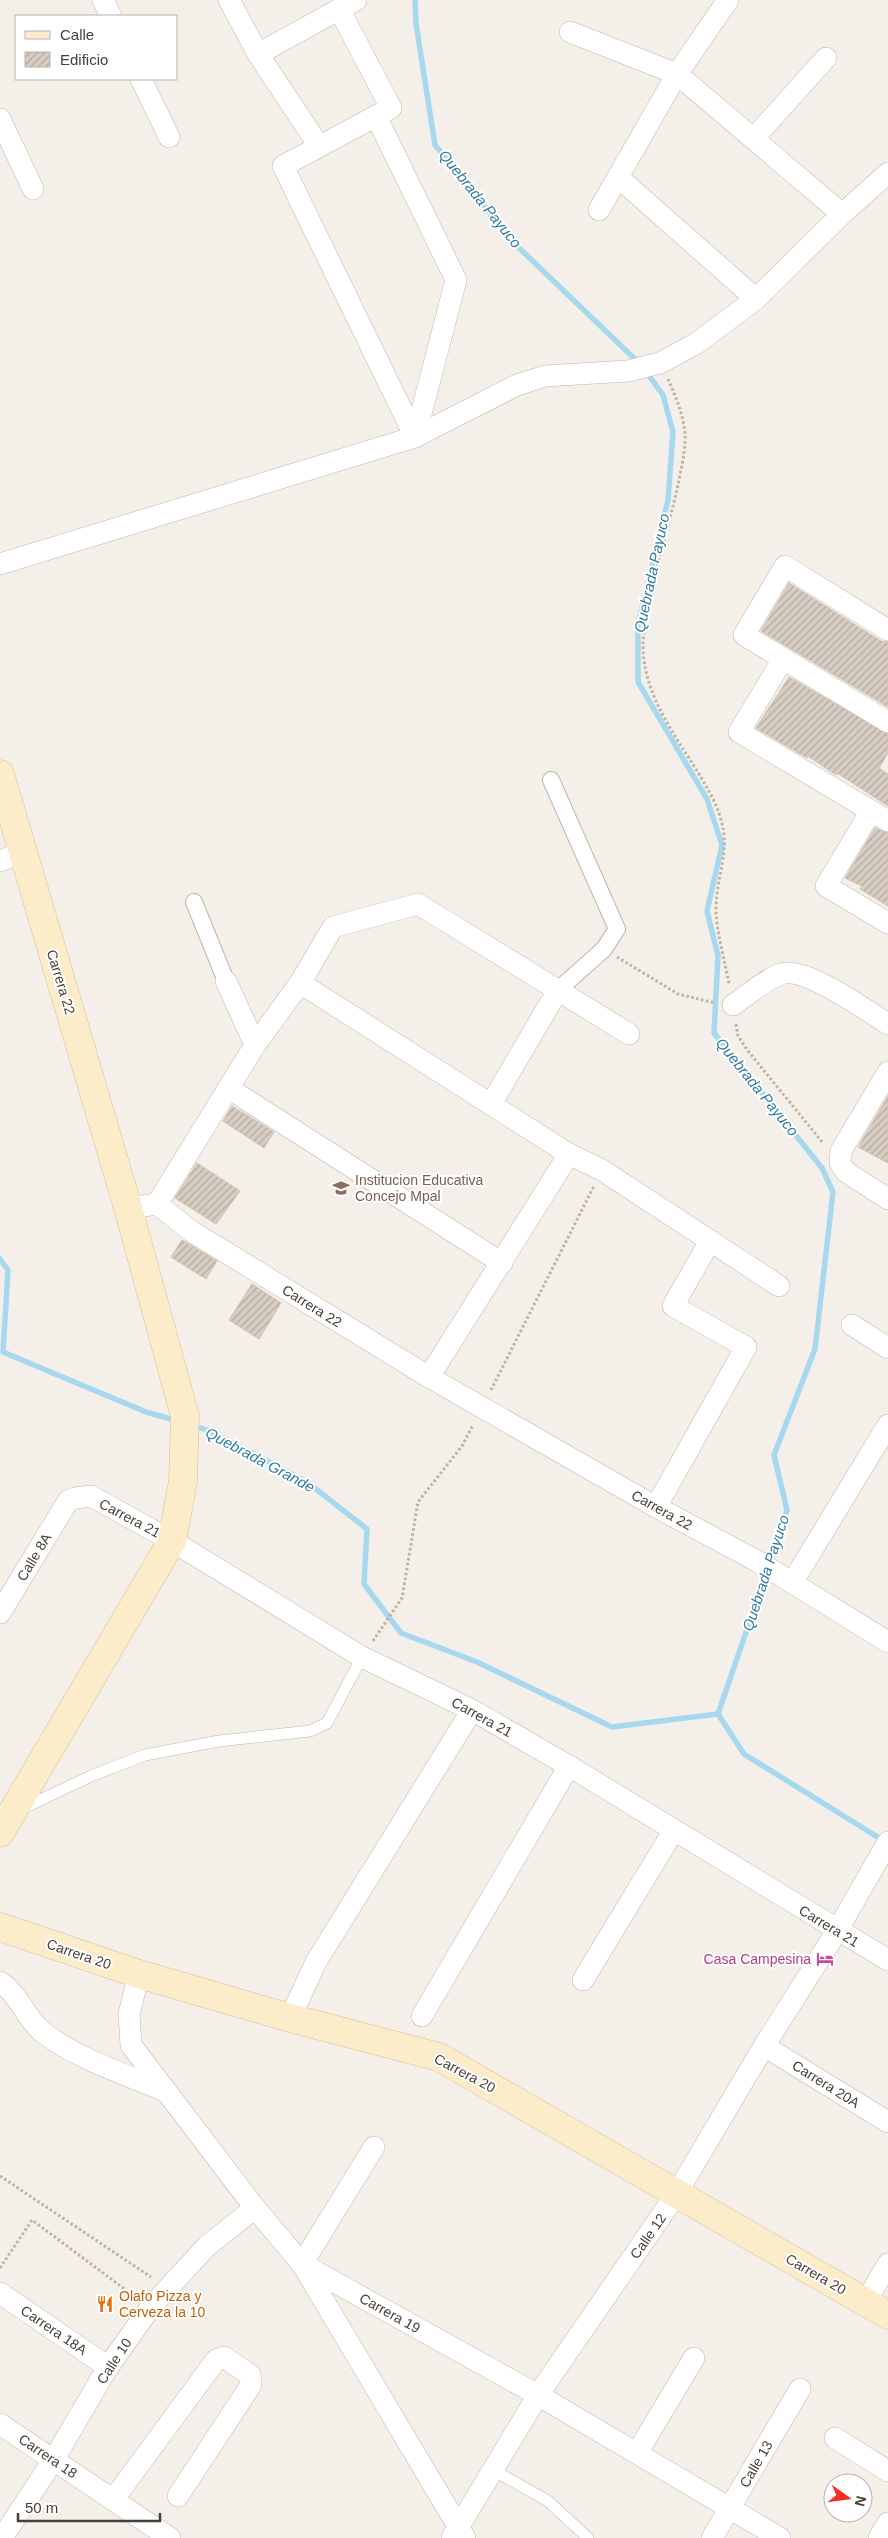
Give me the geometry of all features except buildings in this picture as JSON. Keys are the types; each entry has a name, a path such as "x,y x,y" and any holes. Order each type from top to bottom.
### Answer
{"main road":[{"name":"Carrera 22","path":"1,786 12,857 128,1208 185,1425 182,1481 172,1541"},
{"path":"6,1824 172,1541"},
{"name":"Carrera 20","path":"0,1927 139,1974 290,2018 439,2057 888,2315"}],"street":[{"path":"103,0 110,15"},
{"path":"229,0 258,54 319,146"},
{"path":"599,210 677,74 728,0"},
{"path":"258,54 348,4 391,108 283,166 415,437"},
{"path":"570,32 677,74 842,214"},
{"path":"754,138 826,58"},
{"path":"141,80 169,137"},
{"path":"376,116 456,280 415,437"},
{"path":"0,119 33,190"},
{"path":"0,564 415,437 517,385 545,376 628,371 657,364 697,343 756,299 842,214 888,173"},
{"path":"619,178 756,299"},
{"path":"888,630 785,566 744,635 888,722"},
{"path":"783,658 739,732 879,816 826,886 888,923"},
{"path":"491,1104 558,990 604,949 617,929 551,780"},
{"path":"194,902 226,981 255,1045"},
{"path":"128,1208 157,1204 255,1045 300,983 334,927 418,904 629,1034"},
{"path":"728,1005 772,978 790,972 815,980 888,1024"},
{"path":"300,983 570,1154 602,1170 780,1286"},
{"path":"888,1072 841,1151 840,1163 846,1172 888,1199"},
{"path":"228,1088 502,1263"},
{"path":"429,1378 570,1154"},
{"name":"Carrera 22","path":"157,1204 191,1231 429,1378 656,1507 757,1561 888,1642"},
{"path":"656,1507 746,1347 673,1306 710,1241"},
{"path":"852,1325 888,1348"},
{"path":"786,1579 888,1425"},
{"name":"Carrera 21","path":"68,1501 90,1496 172,1541 362,1657 472,1710 569,1766 837,1931 888,1960"},
{"name":"Calle 8A","path":"0,1613 68,1501"},
{"path":"290,2018 316,1962 472,1710"},
{"path":"422,2016 569,1766"},
{"path":"583,1980 674,1830"},
{"name":"Calle 12","path":"459,2534 493,2470 538,2395 677,2193 764,2046 837,1931 888,1842"},
{"name":"Carrera 19","path":"139,1974 130,2014 132,2045 255,2208 302,2264 538,2395 780,2538"},
{"path":"0,1982 14,1994 26,2013 44,2034 74,2052 167,2092"},
{"name":"Carrera 20A","path":"764,2046 888,2122"},
{"path":"374,2147 302,2264 459,2534"},
{"name":"Calle 10","path":"2,2538 54,2459 108,2367 150,2308 207,2246 255,2208"},
{"path":"864,2302 888,2264"},
{"name":"Carrera 18A","path":"0,2293 108,2367"},
{"path":"113,2500 216,2360 224,2357 250,2375 251,2386 178,2496"},
{"path":"637,2453 694,2358"},
{"name":"Calle 13","path":"712,2538 800,2389"},
{"name":"Carrera 18","path":"0,2424 170,2538"},
{"path":"835,2438 888,2470"},
{"path":"879,2538 888,2523"}],"lane":[{"path":"6,1824 91,1776 144,1755 219,1741 310,1731 328,1723 362,1657"},
{"path":"493,2470 548,2501 588,2538"}],"path":[{"path":"657,364 679,405 685,434 680,472 644,632 642,661 657,705 713,800 725,834 724,861 716,910 728,1005 738,1036 840,1163"},
{"path":"604,949 678,994 693,999 728,1005"},
{"path":"381,1628 402,1598 418,1502 462,1446 602,1170"},
{"path":"0,2176 167,2288"},
{"path":"0,2268 32,2220 150,2308"}],"waterway":[{"name":"Quebrada Payuco","path":"415,0 416,24 435,145 515,244 639,363"},
{"name":"Quebrada Payuco","path":"645,370 663,395 673,432 668,500 638,624 638,682 707,799 722,845 707,911 718,956 714,1033 822,1168 833,1192 815,1349 774,1455 787,1510 770,1563"},
{"name":"Quebrada Grande","path":"0,1259 8,1270 3,1352 146,1412 178,1421"},
{"name":"Quebrada Grande","path":"191,1425 210,1431 307,1482 367,1529 364,1584 401,1633 477,1662 612,1727 718,1714"},
{"name":"Quebrada Payuco","path":"718,1714 767,1571"},
{"name":"Quebrada Payuco","path":"718,1714 744,1754 884,1841"}],"place":[{"name":"Institucion Educativa Concejo Mpal","path":"341,1188"},
{"name":"Casa Campesina","path":"825,1959"},
{"name":"Olafo Pizza y Cerveza la 10","path":"105,2304"}]}
